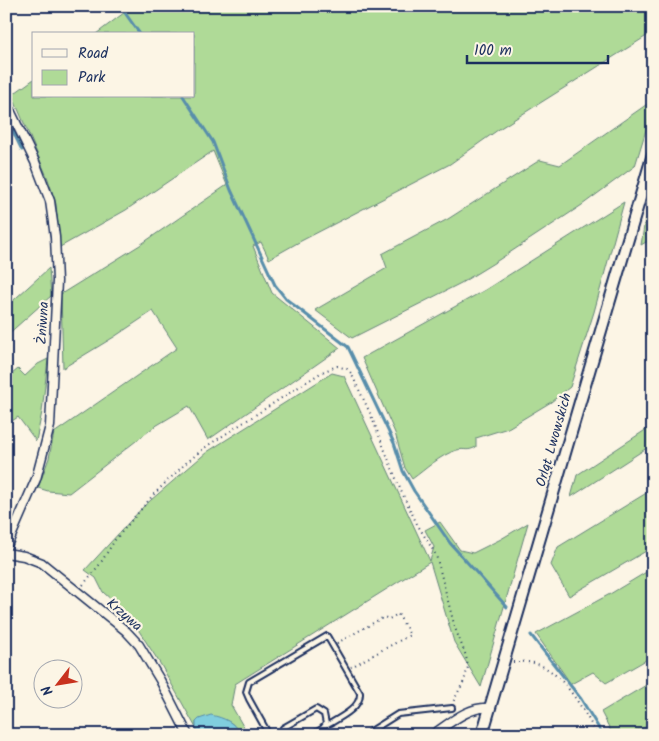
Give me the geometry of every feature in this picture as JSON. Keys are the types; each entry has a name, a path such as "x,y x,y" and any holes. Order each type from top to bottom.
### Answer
{"street":[{"name":"Żniwna","path":"6,102 35,162 50,201 58,281 50,426 36,479 6,548"},
{"name":"Orląt Lwowskich","path":"482,735 653,154"},
{"name":"Krzywa","path":"6,553 24,556 42,563 126,631 139,645 160,680 188,735"},
{"path":"432,735 470,711 478,708 490,708"}],"lane":[{"path":"269,735 246,692 249,682 326,636 360,693 360,698 358,704 353,708 312,735"},
{"path":"371,731 398,714 452,708"},
{"path":"282,728 316,709 324,714 326,720 324,726"}],"path":[{"path":"77,592 100,564 115,540 154,494 186,463 207,446 322,372 332,367 340,366 351,373 401,491 436,555 455,628 466,656 468,667 452,708"},
{"path":"332,646 384,617 389,619 398,614 410,635 347,670"},
{"path":"504,660 537,664 557,675 598,735"}],"green space":[{"path":"133,6 583,6 587,12 596,6 653,6 653,32 502,127 450,164 269,259 261,242 253,246 272,293 340,348 208,440 189,406 154,427 69,493 38,488 49,458 54,433 177,348 153,311 63,368 61,294 140,245 227,185 213,151 126,210 60,247 56,204 48,179 12,95 32,80 32,98 195,98 195,32 99,32"},
{"path":"653,100 653,107 635,166 582,205 497,261 461,283 352,338 315,310 387,268 382,254 448,219 540,160 560,165"},
{"path":"624,202 594,312 570,387 551,402 508,428 476,438 476,447 457,450 445,455 412,479 405,468 395,433 362,358 485,290"},
{"path":"653,215 653,238 641,245 645,220"},
{"path":"49,268 51,296 6,336 6,307"},
{"path":"48,359 42,412 36,441 18,417 6,425 6,379 18,369 25,376 38,364"},
{"path":"332,373 344,376 430,561 434,547 425,530 440,522 460,550 473,553 528,523 481,687 454,642 430,562 235,684 231,705 248,735 240,735 232,724 216,719 196,722 196,728 161,665 130,617 103,592 96,578 85,570 144,506 207,452"},
{"path":"653,425 653,444 571,497 577,475"},
{"path":"653,489 653,547 569,596 551,565 558,547"},
{"path":"653,568 653,656 606,683 593,672 571,684 536,634 610,594"},
{"path":"653,681 653,735 646,735 645,727 629,735 613,735 601,712"}],"water":[{"path":"211,715 228,721 240,735 199,735 196,722"}],"waterway":[{"path":"120,6 139,32"},
{"path":"184,98 213,142 231,190 275,285 286,299 348,347 394,443 403,471 414,491 450,543 507,607"},
{"path":"6,117 22,150"},
{"path":"531,635 581,699 603,735"}]}
